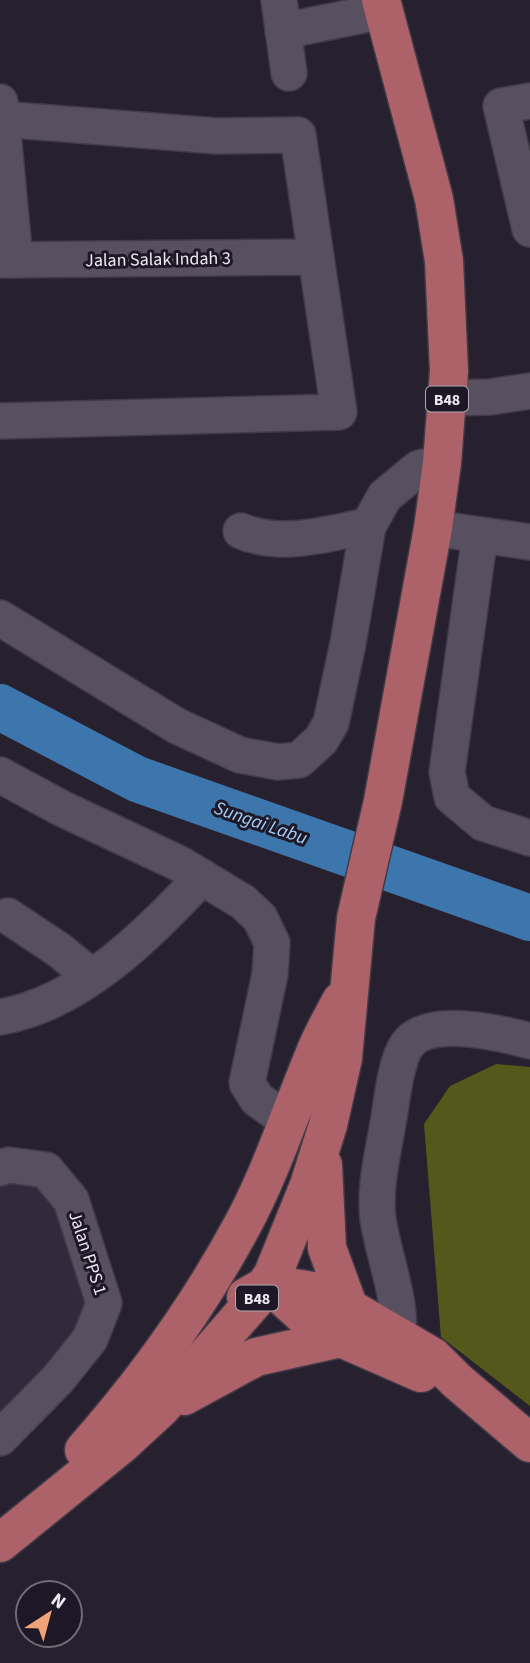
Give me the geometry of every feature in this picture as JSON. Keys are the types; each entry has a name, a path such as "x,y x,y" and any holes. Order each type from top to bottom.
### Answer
{"main road":[{"name":"B48","path":"269,1284 309,1185 328,1125 344,1058 356,918 383,801 433,528 442,463 449,371 444,261 436,212 382,6"},
{"name":"B48","path":"8,1536 143,1406 190,1314 243,1223 284,1134 316,1050 351,980"},
{"path":"328,1125 322,1176 327,1248 345,1323"},
{"path":"269,1284 284,1134"},
{"path":"143,1406 211,1320 269,1284 313,1291 345,1323 424,1374 457,1381"},
{"path":"143,1406 256,1357 345,1323 398,1335 433,1357 530,1443"}],"street":[{"path":"289,74 281,16 382,6"},
{"path":"516,103 530,229"},
{"path":"0,421 339,412 298,135 216,136 1,114 7,260"},
{"name":"Jalan Salak Indah 3","path":"7,260 316,257"},
{"path":"447,398 490,397 530,391"},
{"path":"0,618 177,726 240,755 278,762 299,760 321,740 331,723 368,526 385,496 419,468 442,463"},
{"path":"241,531 259,539 284,541 368,526"},
{"path":"433,528 530,542"},
{"path":"480,535 447,772 452,797 483,822 530,838"},
{"path":"0,775 61,808 168,858 243,902 260,918 272,943 270,974 247,1083 284,1134"},
{"path":"0,1017 27,1012 66,993 91,976 131,947 202,877"},
{"path":"8,916 59,950 91,976"},
{"path":"398,1335 400,1322 385,1258 377,1194 402,1054 415,1037 448,1029 476,1030 530,1041"},
{"name":"Jalan PPS 1","path":"0,1168 9,1165 46,1170 71,1200 104,1303 90,1339 58,1379 0,1438"}],"shaded area":[{"path":"0,1178 41,1178 61,1203 93,1301 82,1338 0,1425"}],"green space":[{"path":"496,1064 530,1067 530,1406 441,1337 424,1124 450,1086"}],"waterway":[{"name":"Sungai Labu","path":"0,707 137,779 530,918"}]}
